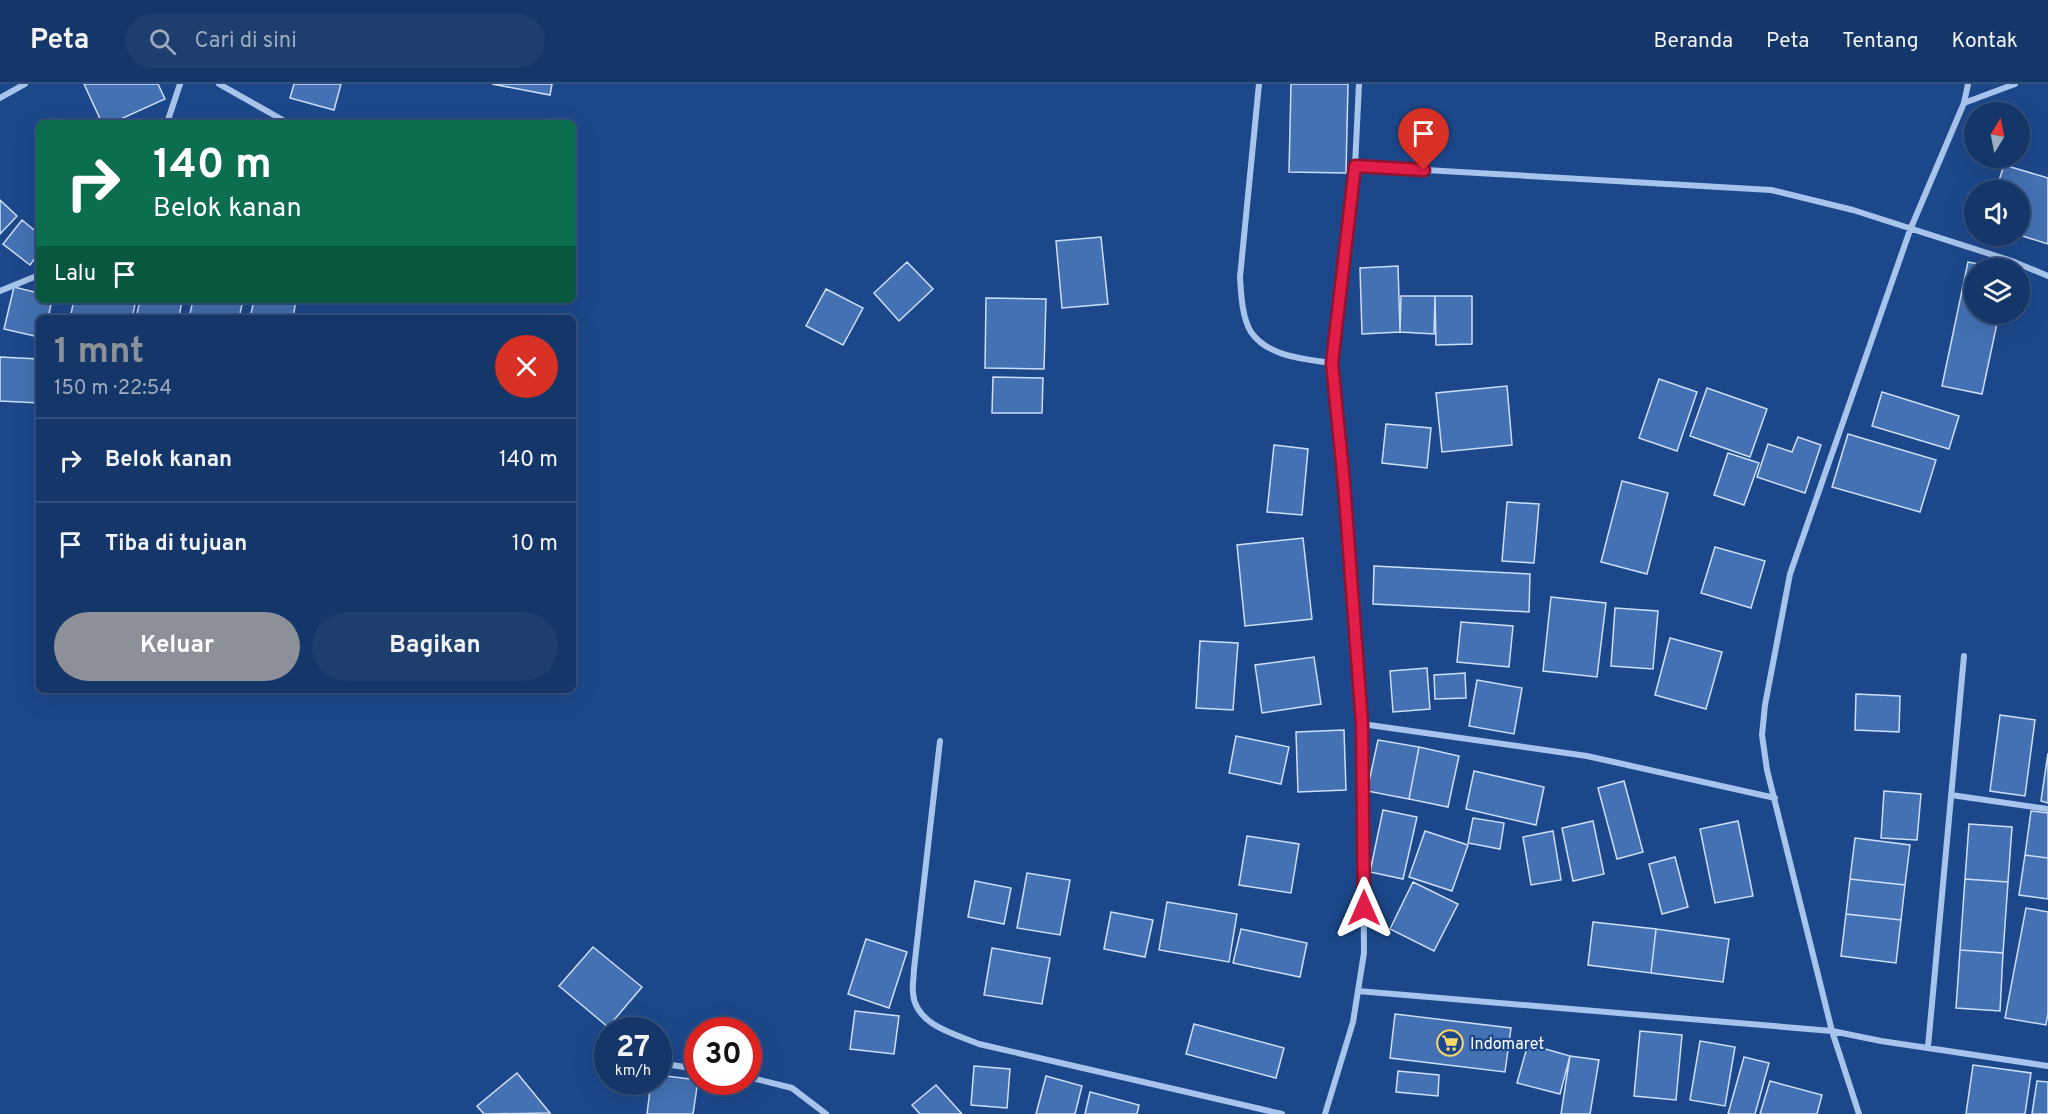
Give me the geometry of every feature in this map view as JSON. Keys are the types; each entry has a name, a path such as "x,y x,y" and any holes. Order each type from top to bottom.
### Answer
{"street":[{"path":"0,98 25,84"},
{"path":"168,120 180,84"},
{"path":"219,84 283,120"},
{"path":"1259,84 1240,277 1242,303 1250,331 1266,347 1301,359 1332,363"},
{"path":"1324,1114 1353,1022 1364,953 1362,724 1344,483 1332,363 1355,166 1359,84"},
{"path":"1964,102 1968,84"},
{"path":"1967,102 2015,84"},
{"path":"1859,1114 1832,1031 1767,770 1762,735 1765,705 1790,574 1910,230 1964,103"},
{"path":"1355,166 1771,190 1853,210 2012,261 2048,276"},
{"path":"0,291 36,276"},
{"path":"1928,1047 1964,656"},
{"path":"1362,724 1587,756 1774,798"},
{"path":"940,741 914,969 913,994 918,1009 928,1020 941,1029 980,1044 1282,1114"},
{"path":"1951,795 2048,809"},
{"path":"1358,991 1832,1031 1881,1041 2048,1066"},
{"path":"762,1080 792,1088 826,1114"}],"building":[{"path":"84,84 158,84 165,99 119,120 101,120"},
{"path":"294,84 341,84 334,110 290,98"},
{"path":"492,84 552,84 550,95"},
{"path":"1291,84 1348,84 1346,173 1289,172"},
{"path":"2003,168 2014,168 2048,178 2048,244 2030,238 2030,180 1999,180"},
{"path":"0,200 17,216 0,234"},
{"path":"22,220 36,232 36,257 30,265 3,244"},
{"path":"1101,237 1108,304 1062,308 1056,241"},
{"path":"907,262 933,289 899,321 874,293"},
{"path":"1398,266 1400,332 1362,334 1360,268"},
{"path":"1964,281 1964,324 1997,324 1982,394 1942,386"},
{"path":"14,287 36,292 36,303 51,303 49,315 36,315 36,336 4,329"},
{"path":"826,289 863,308 843,345 806,326"},
{"path":"1401,296 1435,296 1434,334 1400,332"},
{"path":"1435,296 1472,296 1472,344 1436,345"},
{"path":"986,298 1046,299 1044,369 985,368"},
{"path":"73,303 135,303 133,315 71,315"},
{"path":"139,303 182,303 180,315 137,315"},
{"path":"192,303 242,303 240,315 190,315"},
{"path":"253,303 296,303 294,315 251,315"},
{"path":"0,357 36,359 36,403 0,401"},
{"path":"993,377 1043,378 1042,413 992,413"},
{"path":"1659,379 1697,392 1677,451 1639,438"},
{"path":"1507,386 1512,445 1442,452 1436,393"},
{"path":"1707,388 1767,409 1750,457 1690,436"},
{"path":"1882,392 1959,416 1949,449 1872,426"},
{"path":"1386,424 1431,428 1427,468 1382,463"},
{"path":"1848,434 1936,460 1920,512 1832,487"},
{"path":"1798,437 1821,445 1805,493 1757,477 1768,444 1792,452"},
{"path":"1274,445 1308,449 1302,515 1267,512"},
{"path":"1728,453 1759,463 1744,505 1714,495"},
{"path":"1622,481 1668,493 1647,574 1601,562"},
{"path":"1507,502 1539,504 1534,563 1502,561"},
{"path":"1303,538 1312,619 1245,626 1237,545"},
{"path":"1715,547 1765,561 1751,608 1701,593"},
{"path":"1374,566 1530,574 1529,612 1373,604"},
{"path":"1551,597 1606,603 1597,677 1543,671"},
{"path":"1615,608 1658,611 1653,669 1611,666"},
{"path":"1461,622 1513,626 1509,667 1457,662"},
{"path":"1670,638 1722,652 1706,709 1655,695"},
{"path":"1200,641 1238,643 1233,710 1196,708"},
{"path":"1314,657 1321,704 1262,713 1255,665"},
{"path":"1427,668 1430,709 1393,712 1390,671"},
{"path":"1465,673 1466,698 1435,699 1434,675"},
{"path":"1477,680 1522,688 1514,734 1469,726"},
{"path":"1856,694 1900,696 1899,732 1855,730"},
{"path":"2000,715 2035,720 2025,796 1990,791"},
{"path":"1344,730 1346,790 1298,792 1296,732"},
{"path":"1236,736 1289,747 1281,784 1229,773"},
{"path":"1378,740 1419,747 1409,799 1367,791"},
{"path":"1419,747 1459,756 1448,807 1409,799"},
{"path":"2048,753 2048,803 2041,801"},
{"path":"1474,771 1544,787 1536,825 1466,809"},
{"path":"1624,781 1643,852 1617,859 1598,788"},
{"path":"1884,791 1921,794 1917,840 1881,838"},
{"path":"1383,810 1417,817 1403,879 1370,872"},
{"path":"2031,811 2048,813 2048,858 2025,855"},
{"path":"1473,818 1504,823 1500,849 1468,843"},
{"path":"1593,821 1604,874 1573,881 1562,828"},
{"path":"1738,821 1753,896 1715,903 1700,829"},
{"path":"1969,824 2012,827 2008,882 1965,879"},
{"path":"1425,831 1468,845 1452,891 1409,877"},
{"path":"1553,831 1561,880 1531,885 1523,837"},
{"path":"1247,836 1299,844 1291,893 1239,885"},
{"path":"1855,838 1910,845 1905,885 1850,879"},
{"path":"2025,855 2048,858 2048,899 2019,895"},
{"path":"1675,857 1688,907 1662,914 1649,864"},
{"path":"1027,873 1070,880 1060,935 1017,928"},
{"path":"1850,879 1905,885 1901,920 1846,914"},
{"path":"1965,879 2008,882 2003,953 1960,950"},
{"path":"975,881 1011,888 1004,924 968,917"},
{"path":"1413,882 1458,904 1434,951 1390,929"},
{"path":"1167,902 1237,914 1229,962 1159,950"},
{"path":"2026,908 2048,912 2046,1025 2005,1018"},
{"path":"1111,912 1153,920 1145,957 1104,949"},
{"path":"1846,914 1901,920 1896,963 1841,956"},
{"path":"1593,922 1656,929 1651,973 1588,965"},
{"path":"1241,929 1307,943 1300,977 1233,963"},
{"path":"1656,929 1729,939 1723,982 1651,973"},
{"path":"866,939 907,952 889,1008 848,994"},
{"path":"593,947 642,987 616,1017 596,1017 559,986"},
{"path":"992,948 1050,958 1042,1004 984,995"},
{"path":"1960,950 2003,953 2000,1011 1956,1008"},
{"path":"855,1011 899,1016 894,1054 850,1049"},
{"name":"Indomaret","path":"1395,1014 1511,1028 1505,1072 1390,1058"},
{"path":"1194,1024 1284,1048 1276,1078 1186,1054"},
{"path":"1640,1031 1682,1035 1676,1100 1634,1096"},
{"path":"1700,1041 1735,1047 1725,1106 1690,1100"},
{"path":"1528,1044 1570,1056 1560,1094 1517,1083"},
{"path":"1570,1056 1599,1060 1590,1114 1561,1114"},
{"path":"1744,1057 1769,1063 1755,1114 1728,1114"},
{"path":"1973,1065 2031,1073 2025,1114 1966,1114"},
{"path":"974,1066 1010,1069 1007,1108 971,1105"},
{"path":"1398,1071 1439,1075 1438,1096 1396,1092"},
{"path":"517,1073 550,1113 484,1114 477,1106"},
{"path":"1046,1076 1082,1086 1075,1114 1036,1114"},
{"path":"672,1077 684,1078 684,1095 696,1095 693,1114 647,1114 649,1095 672,1095"},
{"path":"1770,1081 1822,1095 1817,1114 1760,1114"},
{"path":"2037,1081 2048,1082 2048,1114 2032,1114"},
{"path":"936,1085 962,1114 920,1114 912,1105"},
{"path":"1090,1092 1139,1105 1137,1114 1085,1114"}],"place":[{"name":"Indomaret","path":"1450,1043"}],"route":[{"path":"1364,908 1362,724 1344,483 1332,363 1355,166 1424,170"}]}
